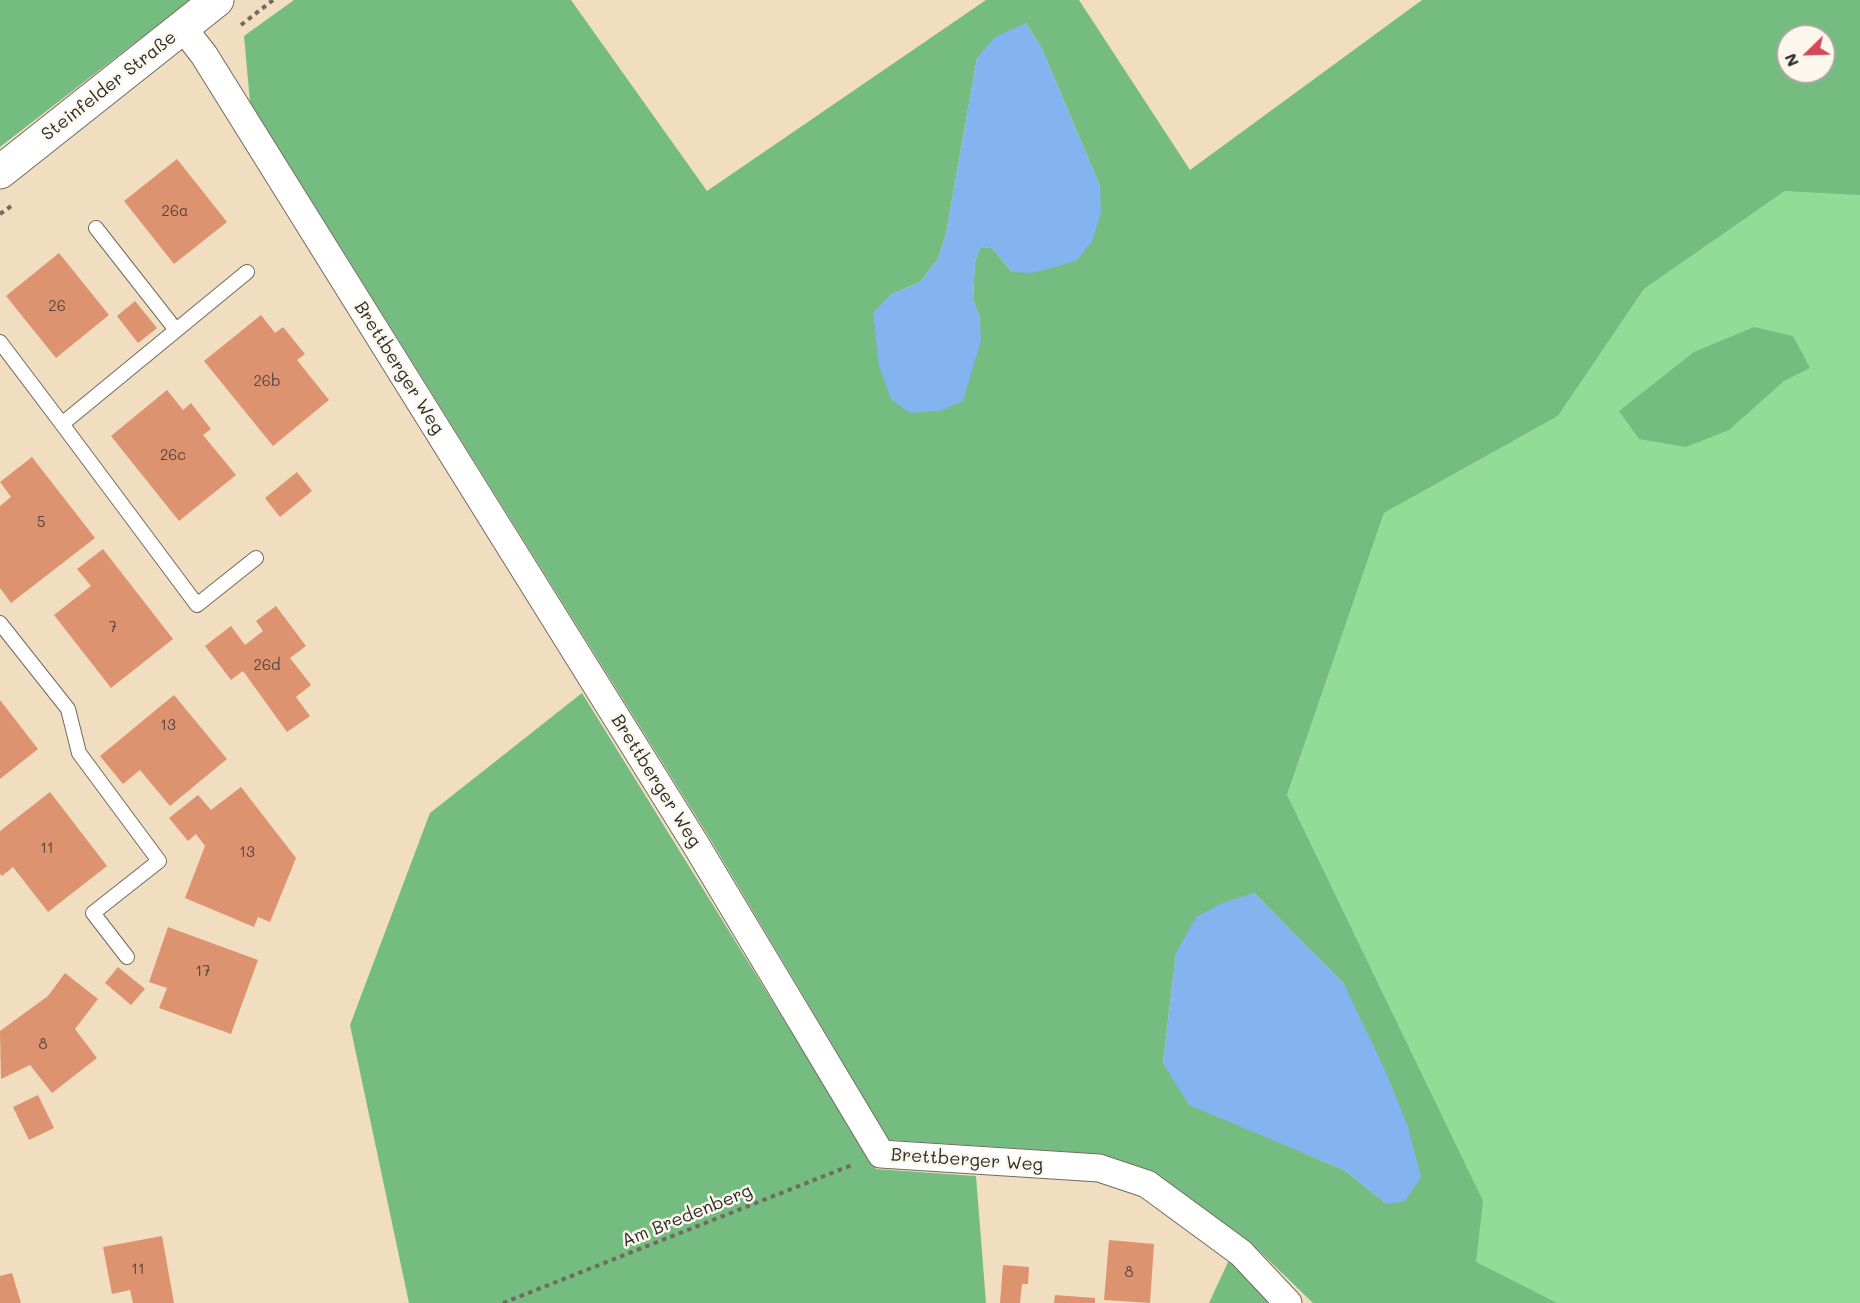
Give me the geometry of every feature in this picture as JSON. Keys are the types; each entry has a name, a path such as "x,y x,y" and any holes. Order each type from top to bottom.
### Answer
{"street":[{"name":"Steinfelder Straße","path":"0,172 217,0"},
{"name":"Brettberger Weg","path":"183,28 204,55 690,835 881,1154 1099,1168 1147,1184 1240,1253 1288,1303"}],"lane":[{"path":"96,228 176,330"},
{"path":"62,424 247,272"},
{"path":"0,342 197,604 256,558"},
{"path":"0,623 68,709 79,753 159,861 93,913 128,957"}],"path":[{"name":"Am Bredenberg","path":"502,1303 881,1154"}],"green space":[{"path":"0,0 190,0 0,147"},
{"path":"294,0 571,0 707,191 986,0 1079,0 1190,170 1422,0 1860,0 1860,195 1785,191 1644,289 1558,416 1384,513 1287,795 1483,1201 1476,1262 1557,1303 1313,1303 1250,1242 1153,1171 1102,1154 889,1140 709,837 250,102 244,36","holes":["1026,23 1042,49 1100,186 1012,272 991,247 980,248 975,262 973,300 980,317 890,295 920,282 938,259 946,234 977,58","1254,893 1344,984 1387,1204 1344,1170 1306,1154 1163,1063 1176,953"]},
{"path":"1860,146 1860,1303 1426,1303 1476,1263 1287,795 1384,513 1558,416 1644,289 1785,191"},
{"path":"1754,327 1793,336 1810,368 1784,381 1729,430 1686,447 1639,439 1619,411 1694,352"},
{"path":"582,693 876,1169 976,1176 986,1303 409,1303 350,1025 430,813"},
{"path":"1229,1260 1270,1303 1209,1303"}],"water":[{"path":"1026,23 1042,49 1100,186 1101,213 1092,241 1076,261 1033,273 1012,272 991,247 980,248 975,262 973,300 980,317 981,340 963,401 940,411 910,413 891,399 879,366 873,313 890,295 920,282 938,259 946,234 977,58 995,37"},
{"path":"1254,893 1344,984 1386,1072 1408,1127 1421,1177 1405,1201 1387,1204 1344,1170 1189,1105 1163,1063 1176,953 1196,917 1222,903"}],"building":[{"path":"177,159 227,222 174,264 124,201"},
{"path":"59,253 109,315 56,358 6,296"},
{"path":"135,301 157,328 138,343 117,316"},
{"path":"261,315 275,333 283,327 305,354 297,360 329,400 273,446 204,361"},
{"path":"167,390 183,410 191,403 211,429 203,435 236,475 179,521 111,436"},
{"path":"32,457 95,538 11,603 0,588 0,506 11,497 0,482"},
{"path":"297,472 312,491 280,517 265,498"},
{"path":"103,549 173,639 111,688 54,615 91,586 77,569"},
{"path":"276,606 306,646 290,658 311,685 296,697 310,716 287,732 243,671 231,680 205,646 231,626 245,645 263,631 256,621"},
{"path":"174,695 227,759 170,806 140,770 123,784 100,756"},
{"path":"0,700 38,749 0,779"},
{"path":"241,787 296,858 270,922 258,917 254,927 185,898 205,846 196,834 188,841 169,818 198,795 211,810"},
{"path":"50,792 107,866 48,912 13,867 2,876 0,874 0,831"},
{"path":"168,927 258,960 231,1034 159,1008 167,988 149,982"},
{"path":"118,967 145,989 131,1005 105,983"},
{"path":"65,973 98,999 75,1029 97,1058 52,1093 30,1065 1,1079 0,1031 48,996"},
{"path":"38,1095 54,1128 29,1140 13,1107"},
{"path":"162,1236 174,1303 133,1303 130,1290 112,1294 103,1247"},
{"path":"1109,1240 1154,1244 1150,1303 1104,1300"},
{"path":"1003,1265 1029,1267 1028,1284 1022,1284 1020,1303 1000,1303"},
{"path":"12,1273 21,1303 0,1303 0,1276"},
{"path":"1055,1295 1095,1298 1095,1303 1054,1303"}]}
